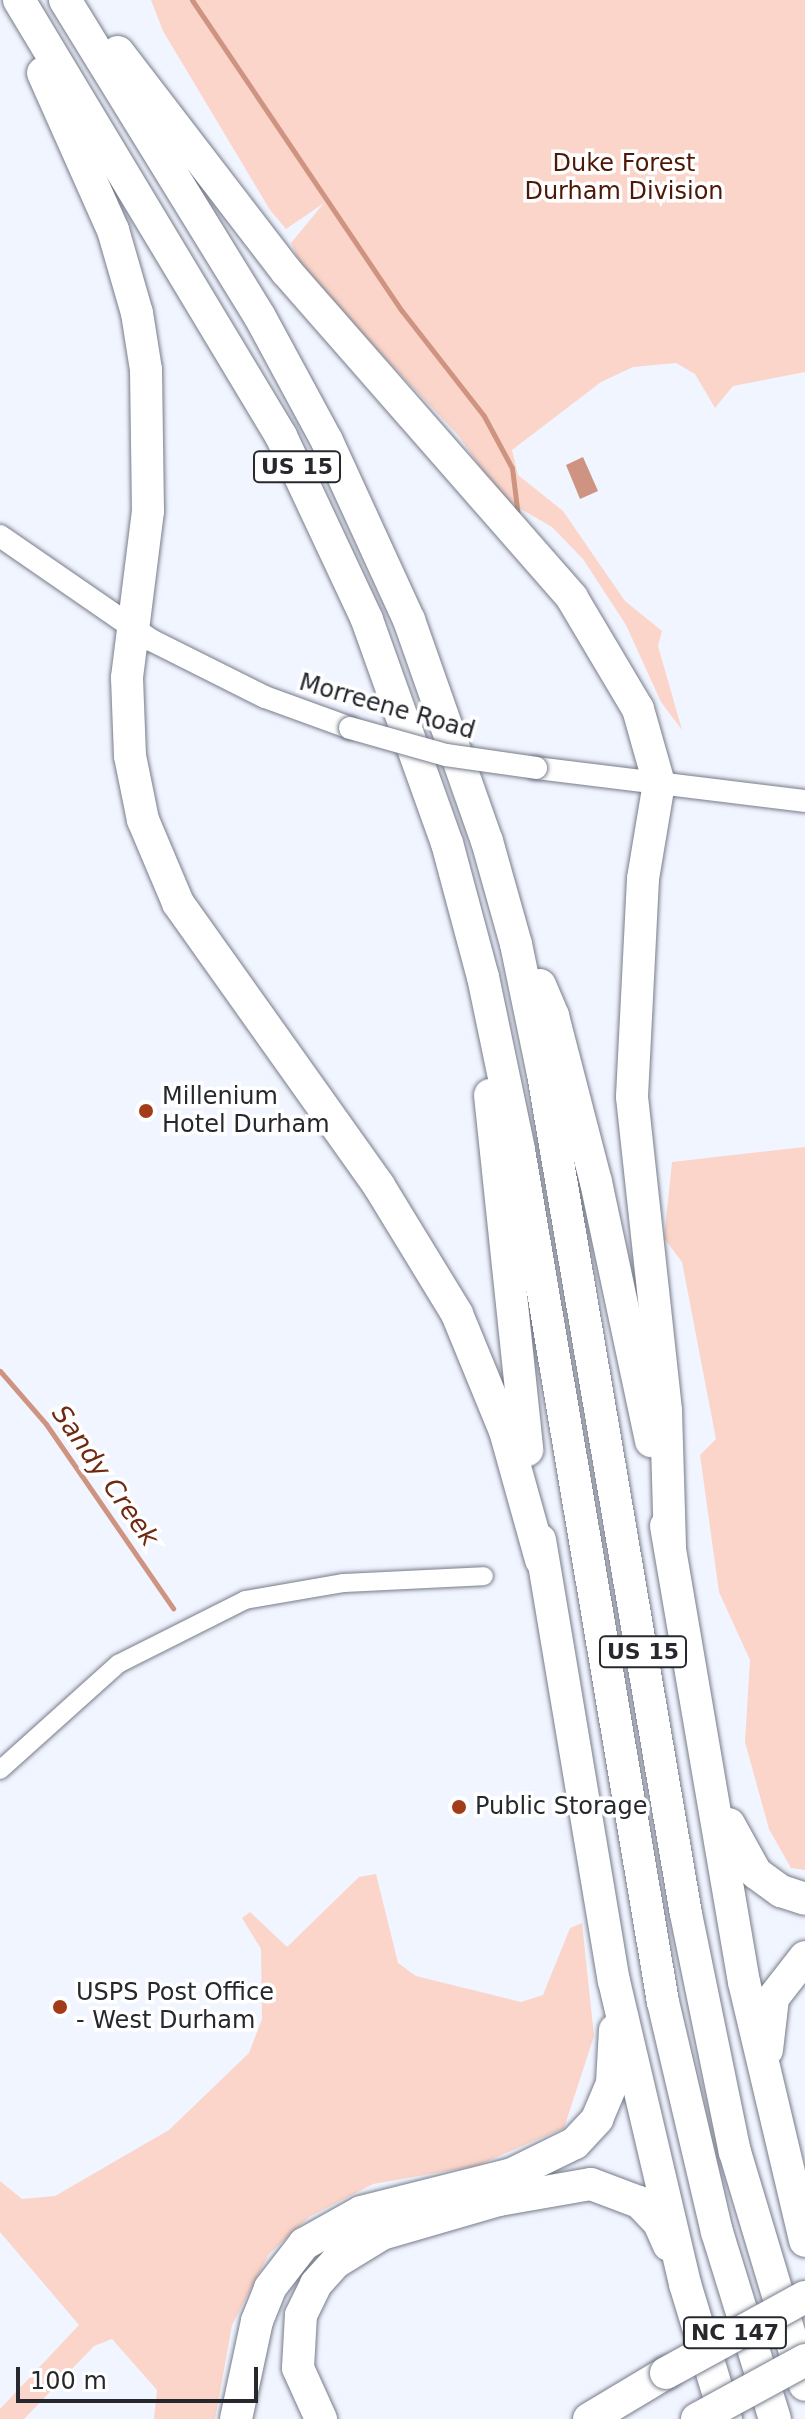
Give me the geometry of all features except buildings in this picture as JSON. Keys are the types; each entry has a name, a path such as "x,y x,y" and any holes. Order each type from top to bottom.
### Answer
{"highway":[{"path":"6,0 98,192 137,313 149,396 150,452 127,678 134,784 169,887 247,1006 379,1186 444,1291 497,1409 541,1560"},
{"name":"US 15","path":"19,0 232,349 316,505 367,620 428,785 483,977 519,1150 663,2002 717,2232 775,2419"},
{"name":"US 15","path":"65,0 260,317 355,498 437,694 508,913 553,1130 692,1943 735,2152 805,2385"},
{"path":"77,0 287,272 572,598 638,709 659,783 643,879 632,1097 666,1411 670,1547"},
{"path":"508,913 553,1016 567,1064 629,1330 765,2081 805,2241"},
{"path":"483,977 481,1041 513,1350 541,1560 614,1981 685,2284 726,2419"},
{"path":"712,1788 756,1873 781,1891 805,1899"},
{"path":"765,2081 773,1998 805,1957"},
{"path":"236,2419 257,2321 270,2288 304,2244 344,2219 394,2200 539,2165 587,2133 612,2083 614,1981"},
{"path":"321,2419 298,2368 301,2315 316,2284 336,2262 396,2227 513,2196 591,2184 625,2194 651,2213 685,2284"},
{"name":"NC 147","path":"590,2417 805,2297"},
{"name":"NC 147","path":"697,2419 805,2360"}],"street":[{"name":"Morreene Road","path":"0,536 133,629 265,697 350,728 446,755 805,801"},
{"path":"0,1770 118,1664 245,1600 343,1583 484,1576"}],"green space":[{"name":"Duke Forest Durham Division","path":"151,0 805,0 805,372 733,386 715,408 695,374 676,363 633,367 601,382 512,450 518,475 563,511 625,601 662,631 658,646 682,730 661,702 626,625 583,559 552,527 502,498 458,435 368,340 355,339 308,282 291,243 324,203 286,229 270,210 163,31"},
{"path":"805,1147 805,1870 791,1868 769,1829 745,1742 750,1660 719,1592 700,1455 716,1439 682,1262 664,1238 672,1162"},
{"path":"376,1874 398,1963 416,1976 521,2002 543,1995 570,1928 582,1923 594,2036 564,2128 476,2166 373,2184 309,2217 269,2254 232,2325 215,2419 154,2419 157,2390 112,2339 94,2346 24,2419 0,2419 0,2409 79,2325 0,2232 0,2181 22,2199 55,2196 169,2130 249,2053 262,2019 261,1949 242,1918 250,1912 287,1947 359,1877"}],"shaded area":[{"path":"583,457 598,491 580,499 566,465"}],"waterway":[{"path":"192,0 402,311 484,416 512,468 518,516"},
{"name":"Sandy Creek","path":"0,1371 46,1424 173,1608"}],"place":[{"name":"Millenium Hotel Durham","path":"146,1111"},
{"name":"Public Storage","path":"459,1807"},
{"name":"USPS Post Office - West Durham","path":"60,2007"}]}
